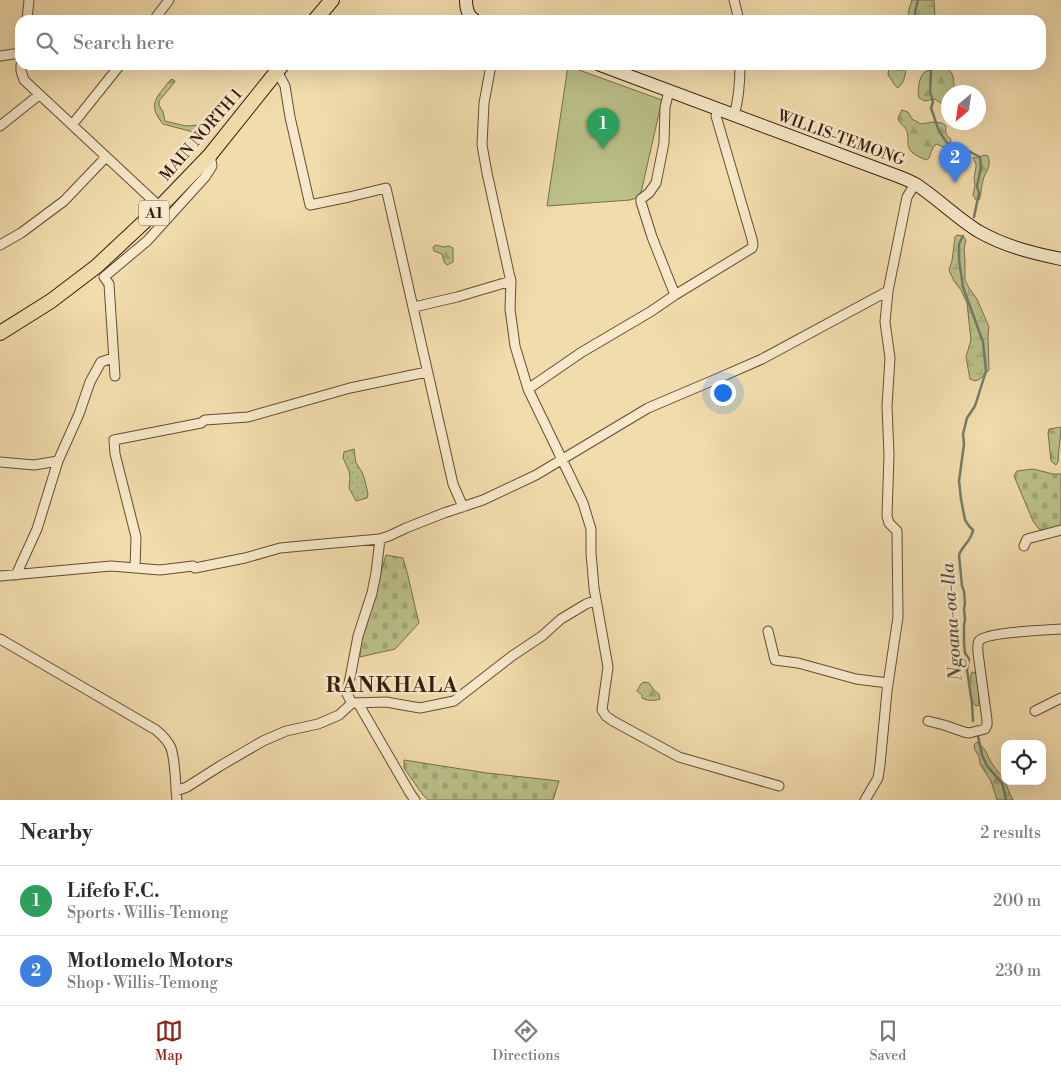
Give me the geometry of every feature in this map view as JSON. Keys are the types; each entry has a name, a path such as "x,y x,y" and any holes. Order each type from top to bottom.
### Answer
{"main road":[{"path":"319,15 332,0"},
{"path":"466,0 466,11 469,15"},
{"name":"MAIN NORTH 1","path":"0,333 51,301 97,266 160,207 210,155 278,70"},
{"name":"WILLIS-TEMONG","path":"613,70 900,177 916,184 959,218 994,239 1013,247 1061,259"}],"street":[{"path":"28,15 29,0"},
{"path":"158,15 169,0"},
{"path":"734,0 738,15"},
{"path":"0,56 15,54"},
{"path":"20,70 24,80 160,207"},
{"path":"72,125 116,70"},
{"path":"281,70 310,205 386,188 453,484 463,507"},
{"path":"490,70 482,117 482,145 511,281 510,309 515,346 528,389 583,503 591,529 591,553 596,600 608,667 602,710 606,716 679,756 779,786"},
{"path":"734,116 740,70"},
{"path":"670,91 665,107 664,143 656,183 649,193 641,199 641,202 652,237 675,295"},
{"path":"0,126 39,94"},
{"path":"528,389 582,352 752,248 753,245 716,116 718,109"},
{"path":"115,376 109,284 104,277 146,241 205,176 212,166 210,155"},
{"path":"0,245 21,233 64,201 106,157"},
{"path":"865,800 878,778 898,608 897,532 887,516 889,455 887,406 890,358 885,322 888,291 907,197 916,184"},
{"path":"414,307 511,281"},
{"path":"0,576 111,566 160,570 193,566 195,568 245,558 280,548 380,539 482,500 536,475 648,408 762,359 888,291"},
{"path":"16,575 37,529 58,461 79,414 90,382 101,362 113,358"},
{"path":"135,568 136,537 115,454 114,440 201,423 205,420 248,418 350,388 427,372"},
{"path":"0,462 34,465 58,461"},
{"path":"1024,546 1027,539 1061,530"},
{"path":"380,539 372,593 358,636 347,694 355,703 410,794 416,800"},
{"path":"176,796 220,766 263,741 286,731 318,724 339,715 355,703 386,702 420,708 454,701 512,656 542,636 561,619 596,600"},
{"path":"928,721 969,733 985,730 987,720 978,643 980,640 997,634 1061,629"},
{"path":"768,631 775,660 798,663 856,679 888,683"},
{"path":"0,639 156,730 168,742 171,748 176,796"},
{"path":"1035,711 1061,698"}],"green space":[{"path":"912,0 934,0 935,15 908,15"},
{"path":"567,70 579,70 662,100 640,197 630,200 547,206"},
{"path":"888,70 906,70 903,82 898,88 888,75"},
{"path":"930,70 948,70 952,74 954,85 941,85 941,103 935,99 925,101 919,98 918,88 923,74"},
{"path":"172,79 175,81 174,83 159,101 165,121 186,126 199,125 201,131 197,133 163,124 156,114 154,106 157,97"},
{"path":"902,110 908,112 912,119 921,124 941,123 941,130 946,130 946,134 951,139 950,144 943,147 937,144 933,147 929,158 926,160 914,154 909,147 907,131 898,118"},
{"path":"984,155 988,156 989,165 983,179 980,198 976,200 973,195 976,164 973,158"},
{"path":"957,235 963,236 966,240 964,248 965,280 977,299 989,327 989,370 980,379 975,381 970,379 966,357 971,340 967,303 949,270 955,237"},
{"path":"436,245 453,248 453,262 447,265 444,262 442,254 434,251 433,247"},
{"path":"1061,427 1058,462 1056,465 1051,461 1048,433 1049,429"},
{"path":"354,449 356,463 362,472 368,494 367,498 356,501 349,488 349,471 343,458 344,452"},
{"path":"1033,469 1061,474 1061,526 1045,530 1039,529 1033,521 1014,476 1017,471"},
{"path":"386,555 403,558 419,623 395,649 360,657 360,643"},
{"path":"972,672 978,674 979,705 976,706 971,699 970,680"},
{"path":"644,682 649,683 659,694 660,699 646,700 642,698 642,695 637,691"},
{"path":"977,742 985,750 1001,775 1001,785 1006,785 1013,800 997,800 991,781 980,764 974,745"},
{"path":"404,760 487,773 559,781 553,800 428,800 404,768"}],"waterway":[{"name":"Ngoana-oa-lla","path":"915,15 918,0"},
{"name":"Ngoana-oa-lla","path":"931,70 930,91 933,102 931,108 939,131 947,143 959,146 980,157 981,168 977,186 979,193 974,217"},
{"name":"Ngoana-oa-lla","path":"963,236 959,244 963,287 983,342 986,371 975,406 967,418 963,434 964,444 959,481 965,520 973,530 971,537 959,555 965,603 964,642 965,653 969,659 967,670 973,721"},
{"name":"Ngoana-oa-lla","path":"978,736 982,755 987,766 1002,783 1006,800"}],"place":[{"name":"Lifefo F.C.","path":"603,149"},
{"name":"Motlomelo Motors","path":"955,183"}],"district":[{"name":"RANKHALA","path":"392,686"}]}
